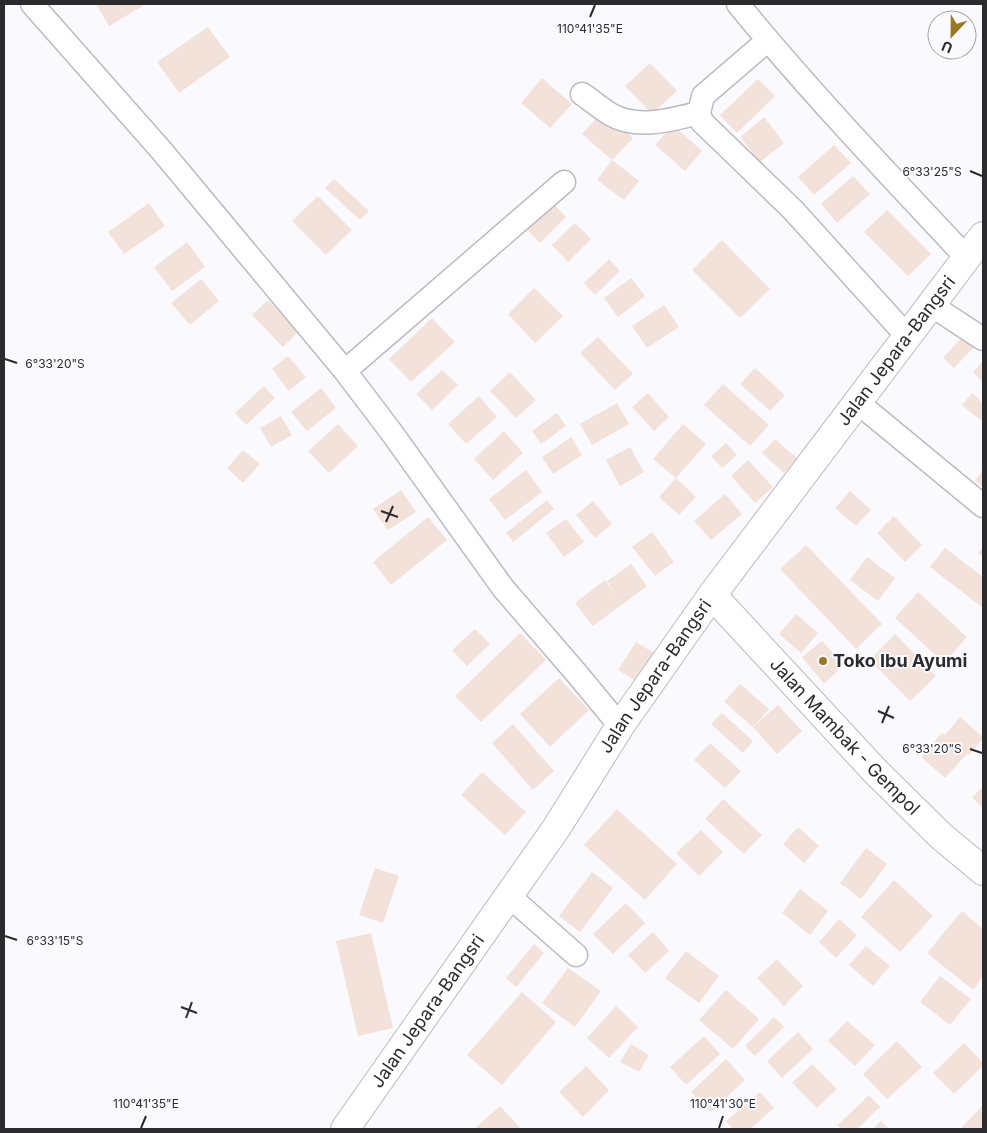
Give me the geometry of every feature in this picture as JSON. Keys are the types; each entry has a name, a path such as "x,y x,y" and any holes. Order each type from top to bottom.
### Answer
{"main road":[{"name":"Jalan Jepara-Bangsri","path":"345,1129 557,827 620,726 712,595 983,236"},
{"name":"Jalan Mambak - Gempol","path":"712,595 875,771 941,836 983,871"}],"street":[{"path":"32,4 161,150 346,371 503,588 620,726"},
{"path":"738,4 844,126 967,258"},
{"path":"768,40 703,96 699,113 702,122 793,210 907,336"},
{"path":"582,94 611,115 634,122 662,121 699,113"},
{"path":"346,371 564,182"},
{"path":"931,304 983,339"},
{"path":"857,402 983,506"},
{"path":"508,895 576,955"}],"building":[{"path":"96,4 146,4 109,26"},
{"path":"208,27 230,57 179,93 157,62"},
{"path":"650,63 677,91 652,114 625,86"},
{"path":"542,78 572,104 550,128 521,103"},
{"path":"758,79 775,96 737,133 720,115"},
{"path":"603,111 633,138 612,160 582,134"},
{"path":"764,117 784,143 760,162 740,137"},
{"path":"673,125 702,151 685,171 655,145"},
{"path":"834,145 851,163 814,195 798,177"},
{"path":"612,160 639,181 624,200 597,180"},
{"path":"853,176 870,194 837,223 821,204"},
{"path":"334,179 369,211 360,220 325,188"},
{"path":"318,196 352,230 326,255 292,221"},
{"path":"550,200 566,217 540,243 524,226"},
{"path":"149,203 165,226 124,254 108,232"},
{"path":"887,210 931,254 908,276 864,232"},
{"path":"575,223 591,239 568,262 552,245"},
{"path":"722,240 770,289 740,318 692,270"},
{"path":"187,242 205,267 172,291 154,267"},
{"path":"609,259 620,271 595,295 584,283"},
{"path":"631,278 645,296 618,317 604,298"},
{"path":"201,279 219,301 190,325 171,303"},
{"path":"534,288 563,316 535,343 508,314"},
{"path":"268,300 298,332 283,347 252,315"},
{"path":"664,305 679,327 647,348 632,326"},
{"path":"432,318 455,342 411,382 389,359"},
{"path":"965,334 977,344 954,368 943,358"},
{"path":"598,337 633,374 615,390 580,353"},
{"path":"288,356 306,377 289,391 272,369"},
{"path":"983,361 983,382 973,372"},
{"path":"755,368 785,395 770,411 740,384"},
{"path":"442,370 458,385 432,410 416,394"},
{"path":"510,372 536,400 516,418 490,391"},
{"path":"723,384 769,425 750,446 704,405"},
{"path":"264,386 275,398 246,425 235,413"},
{"path":"321,388 336,408 307,431 291,412"},
{"path":"648,393 669,417 654,431 632,407"},
{"path":"972,393 983,403 983,422 962,405"},
{"path":"479,396 497,417 466,444 448,424"},
{"path":"617,403 629,424 592,445 580,424"},
{"path":"557,413 566,426 541,444 532,431"},
{"path":"281,416 292,435 271,447 260,428"},
{"path":"338,424 358,446 329,473 308,451"},
{"path":"683,424 706,444 676,478 653,459"},
{"path":"504,431 523,453 493,480 474,459"},
{"path":"571,437 582,455 553,474 542,457"},
{"path":"775,439 797,458 784,473 762,453"},
{"path":"726,443 737,455 722,468 711,456"},
{"path":"630,447 644,472 620,486 606,460"},
{"path":"243,450 260,464 243,483 227,468"},
{"path":"748,460 773,487 755,503 731,476"},
{"path":"526,470 542,492 505,520 489,499"},
{"path":"983,470 983,488 975,480"},
{"path":"676,478 696,497 679,515 659,497"},
{"path":"401,490 416,512 388,530 373,509"},
{"path":"850,491 871,510 856,526 835,508"},
{"path":"725,494 742,514 711,540 694,521"},
{"path":"547,500 554,509 513,542 506,533"},
{"path":"593,501 612,524 595,538 576,515"},
{"path":"894,516 922,545 905,562 877,533"},
{"path":"428,517 447,540 391,585 373,562"},
{"path":"566,519 584,542 564,557 546,533"},
{"path":"652,532 674,562 655,576 632,547"},
{"path":"806,545 882,624 856,649 780,569"},
{"path":"983,547 983,557 978,553"},
{"path":"945,548 983,577 983,608 930,567"},
{"path":"867,557 895,578 878,601 850,580"},
{"path":"631,564 647,586 593,626 575,603 605,580 618,597 607,581"},
{"path":"918,592 967,637 944,663 895,618"},
{"path":"796,614 818,633 801,653 779,634"},
{"path":"475,629 490,644 467,666 452,650"},
{"path":"520,633 546,660 481,722 455,696"},
{"path":"895,634 936,676 910,701 870,660"},
{"name":"Toko Ibu Ayumi","path":"822,641 844,665 824,684 802,657"},
{"path":"636,642 654,653 636,681 618,670"},
{"path":"559,678 589,710 550,747 520,714"},
{"path":"740,684 769,709 753,727 724,702"},
{"path":"778,705 802,731 777,754 753,727"},
{"path":"722,713 753,741 743,753 711,724"},
{"path":"960,717 983,739 945,778 921,757 942,733 945,735"},
{"path":"513,724 554,771 533,790 492,743"},
{"path":"710,743 741,771 725,788 694,760"},
{"path":"482,772 526,812 505,835 461,795"},
{"path":"983,787 983,809 972,797"},
{"path":"723,799 762,835 744,854 705,819"},
{"path":"617,809 677,864 645,900 584,845"},
{"path":"798,827 819,846 804,863 783,844"},
{"path":"701,830 723,852 699,876 676,853"},
{"path":"866,848 887,864 861,899 840,883"},
{"path":"375,868 399,876 383,923 359,915"},
{"path":"592,872 613,888 580,932 559,916"},
{"path":"894,880 933,916 900,952 861,917"},
{"path":"800,889 828,911 810,935 782,913"},
{"path":"626,903 645,923 613,954 593,934"},
{"path":"962,911 983,929 983,977 973,990 927,953"},
{"path":"839,919 857,935 836,958 819,942"},
{"path":"653,932 669,951 645,973 628,955"},
{"path":"371,933 393,1028 358,1036 336,941"},
{"path":"534,944 544,953 516,987 506,978"},
{"path":"866,946 890,966 873,986 849,965"},
{"path":"686,951 719,976 699,1003 665,978"},
{"path":"777,959 803,986 784,1006 757,978"},
{"path":"568,968 601,991 575,1027 542,1003"},
{"path":"940,976 971,999 950,1025 920,1002"},
{"path":"726,990 759,1019 733,1049 699,1020"},
{"path":"522,992 556,1022 502,1085 467,1055"},
{"path":"616,1006 638,1027 609,1058 587,1038"},
{"path":"774,1017 784,1027 755,1056 745,1046"},
{"path":"847,1021 875,1045 855,1066 828,1041"},
{"path":"798,1032 813,1049 782,1078 767,1061"},
{"path":"704,1036 720,1054 686,1085 670,1067"},
{"path":"897,1041 922,1067 887,1099 863,1074"},
{"path":"964,1043 983,1063 983,1066 954,1094 933,1073"},
{"path":"631,1044 649,1055 639,1072 620,1062"},
{"path":"726,1059 745,1080 711,1112 691,1092"},
{"path":"812,1064 837,1089 817,1108 792,1083"},
{"path":"586,1066 609,1090 583,1117 559,1092"},
{"path":"760,1092 774,1108 750,1129 733,1129 726,1121"},
{"path":"869,1095 880,1107 857,1129 841,1129 838,1125"},
{"path":"983,1105 983,1129 960,1129"},
{"path":"500,1106 521,1129 478,1129 476,1127"},
{"path":"881,1121 889,1129 873,1129"}],"place":[{"name":"Toko Ibu Ayumi","path":"823,661"}]}
